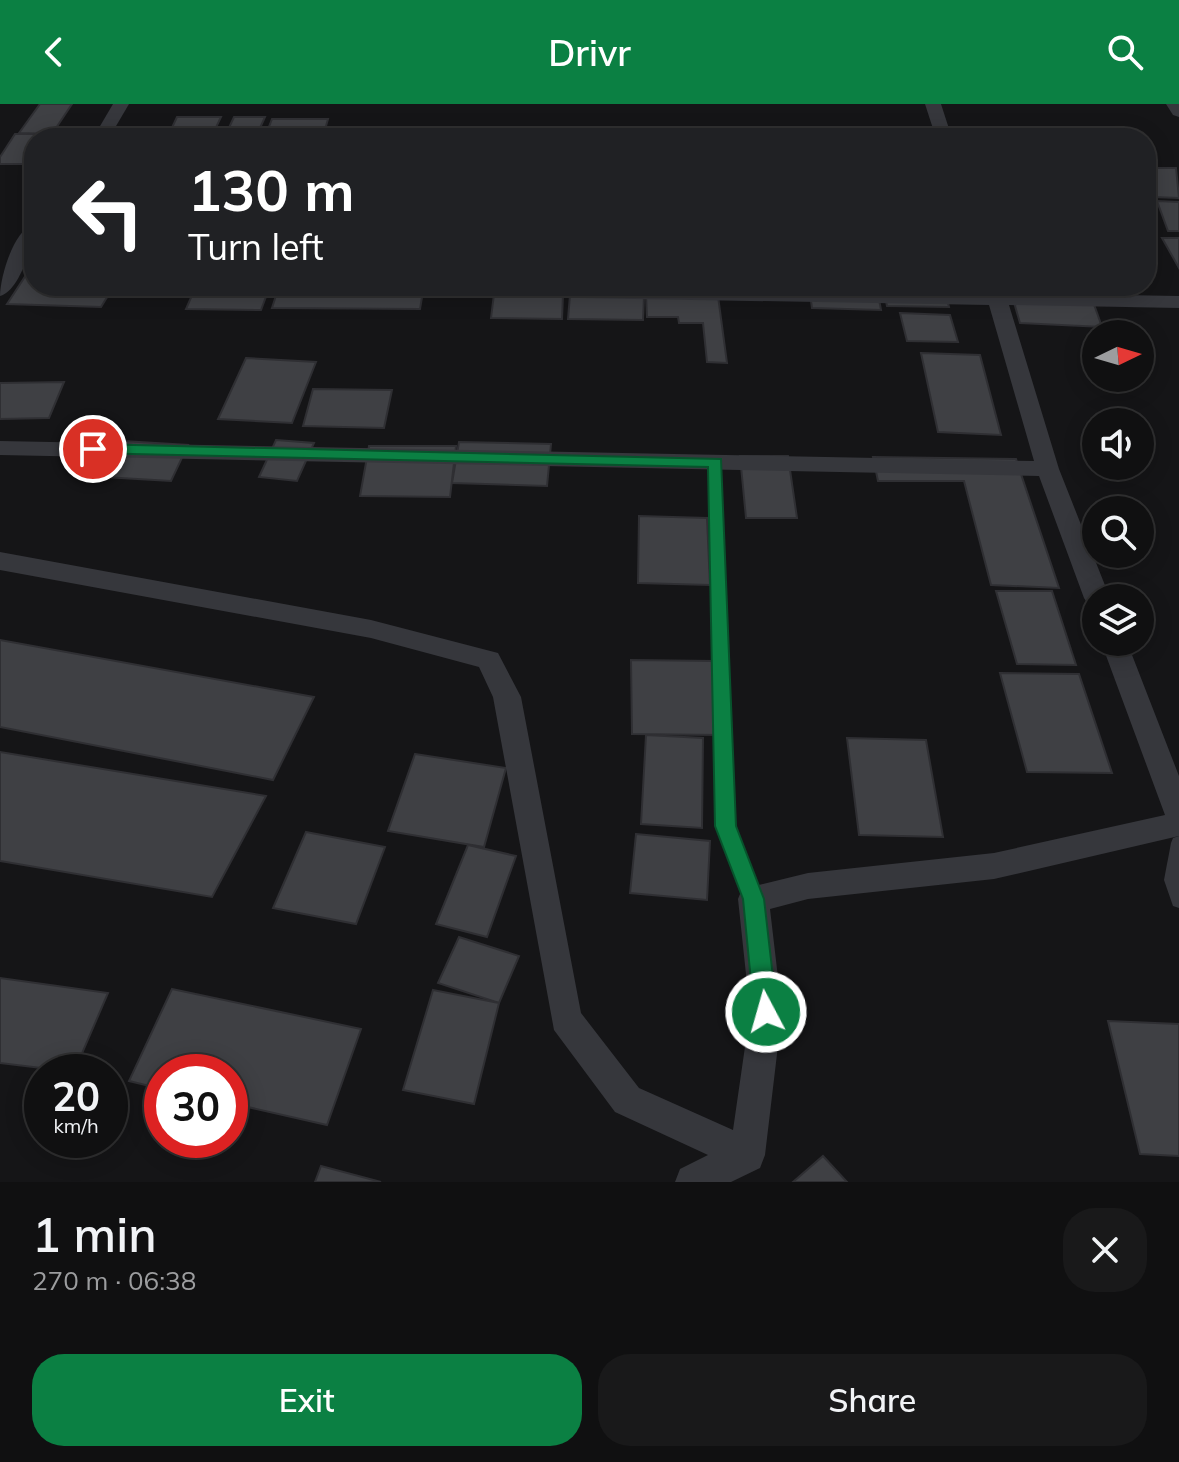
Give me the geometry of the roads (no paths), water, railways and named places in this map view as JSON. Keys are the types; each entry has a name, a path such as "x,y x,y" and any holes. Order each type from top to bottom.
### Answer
{"street":[{"path":"107,128 121,104"},
{"path":"933,104 941,128"},
{"path":"1174,104 1179,112"},
{"path":"3,286 24,247"},
{"path":"3,286 24,283"},
{"path":"996,296 1048,469 1092,584"},
{"path":"1041,296 1179,302"},
{"path":"0,448 1048,469"},
{"path":"0,561 371,629 489,660 507,697 566,1019 627,1100 747,1155"},
{"path":"1119,656 1179,814"},
{"path":"747,1155 766,1012 753,899 808,886 994,866 1179,824"},
{"path":"693,1182 747,1155"}],"lane":[{"path":"715,462 725,826 753,899"},
{"path":"1179,843 1172,880 1179,901"}]}
